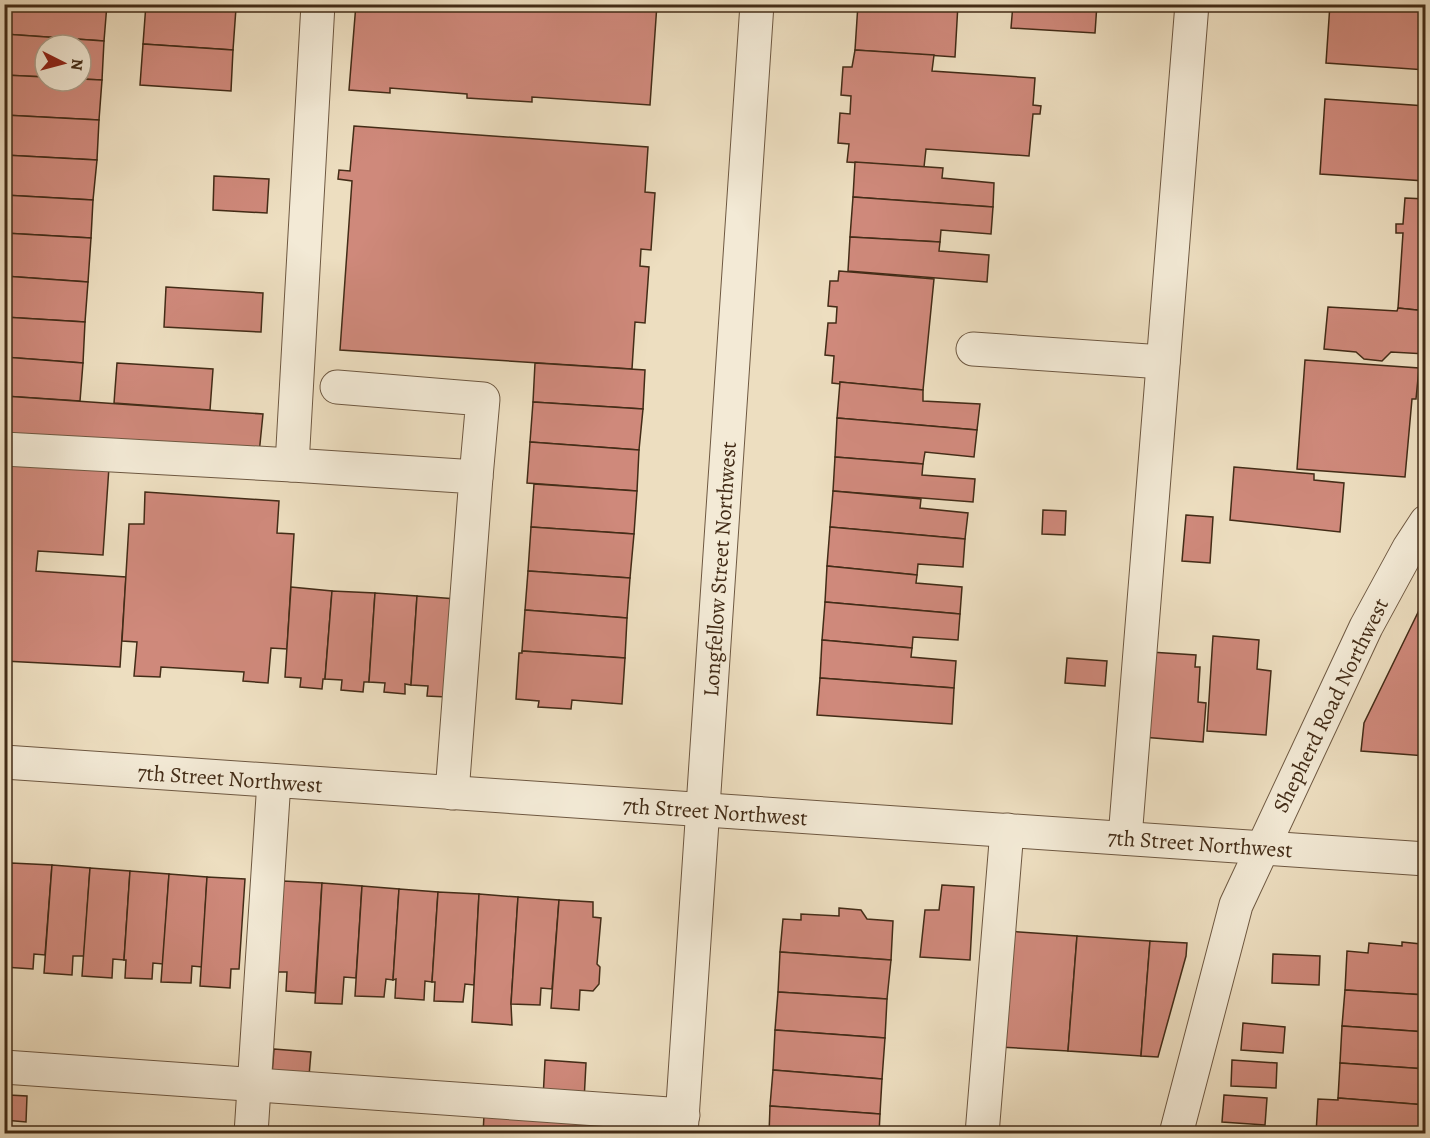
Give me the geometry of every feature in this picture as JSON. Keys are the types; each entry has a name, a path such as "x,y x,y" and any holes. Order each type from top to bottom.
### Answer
{"street":[{"path":"292,465 318,4"},
{"name":"Longfellow Street Northwest","path":"682,1124 757,4"},
{"path":"1125,838 1192,4"},
{"path":"973,349 1163,362"},
{"path":"337,387 483,399 452,793"},
{"path":"4,449 476,477"},
{"name":"Shepherd Road Northwest","path":"1176,1134 1236,904 1366,627 1425,522"},
{"name":"7th Street Northwest","path":"4,762 1425,859"},
{"path":"251,1134 274,781"},
{"path":"981,1134 1007,830"},
{"path":"4,1067 255,1085 682,1124"}],"building":[{"path":"4,4 107,4 104,41 93,40 93,33 33,33 33,36 4,34"},
{"path":"146,4 236,8 233,50 143,44"},
{"path":"356,4 657,4 650,105 532,97 532,102 467,98 467,94 390,88 390,93 349,90"},
{"path":"858,4 958,4 955,57 855,50"},
{"path":"1013,4 1097,4 1095,33 1011,28"},
{"path":"1330,4 1426,4 1426,70 1326,63"},
{"path":"4,34 33,36 33,76 4,75"},
{"path":"93,40 104,41 102,80 93,80"},
{"path":"143,44 233,50 231,91 140,85"},
{"path":"855,50 934,55 932,71 1035,78 1033,105 1041,106 1040,114 1033,114 1029,156 926,149 924,167 847,162 849,144 838,143 840,113 850,114 851,96 841,95 843,67 852,67"},
{"path":"4,75 33,76 33,93 93,93 93,80 102,80 99,120 4,115"},
{"path":"1325,99 1426,106 1426,194 1424,194 1425,181 1320,174"},
{"path":"4,115 99,120 97,160 4,155"},
{"path":"354,126 648,147 645,192 655,193 651,250 641,249 640,266 649,267 645,323 635,322 632,369 340,350 352,181 338,179 339,170 350,171"},
{"path":"4,155 97,160 93,200 4,195"},
{"path":"855,162 943,168 942,178 994,183 993,207 853,197"},
{"path":"214,176 269,179 267,213 213,210"},
{"path":"4,195 93,200 91,238 4,233"},
{"path":"853,197 993,207 991,234 941,230 940,242 850,237"},
{"path":"1405,198 1426,199 1426,311 1398,308 1403,233 1396,233 1396,224 1403,224"},
{"path":"4,233 91,238 88,282 4,276"},
{"path":"850,237 940,242 939,251 989,255 987,282 848,271"},
{"path":"839,271 934,279 923,390 832,383 834,356 825,355 828,323 836,323 837,307 828,306 830,281 838,281"},
{"path":"4,276 88,282 85,322 4,317"},
{"path":"166,287 263,293 261,332 164,327"},
{"path":"1328,307 1397,311 1398,308 1426,311 1426,354 1391,352 1382,361 1364,359 1356,352 1324,349"},
{"path":"4,317 85,322 83,363 4,357"},
{"path":"4,357 83,363 80,401 4,396"},
{"path":"1305,360 1419,368 1416,399 1412,399 1405,477 1297,469"},
{"path":"117,363 213,369 210,410 114,403"},
{"path":"535,363 645,370 643,409 533,402"},
{"path":"840,382 923,390 923,401 980,404 977,430 837,418"},
{"path":"4,396 263,414 259,454 4,437"},
{"path":"533,402 643,409 639,450 530,442"},
{"path":"837,418 977,430 974,457 925,452 923,464 835,457"},
{"path":"530,442 639,450 637,491 527,483"},
{"path":"835,457 923,464 922,475 975,479 973,502 833,491"},
{"path":"4,461 109,467 103,555 38,551 36,571 126,577 120,667 4,661"},
{"path":"1234,467 1314,474 1314,480 1344,483 1340,532 1230,520"},
{"path":"534,484 637,491 634,534 531,527"},
{"path":"833,491 921,499 920,508 968,513 965,539 830,527"},
{"path":"145,492 279,501 277,533 294,534 287,649 271,648 268,683 243,681 244,672 161,667 160,677 134,676 137,642 122,641 129,524 144,524"},
{"path":"1043,510 1066,511 1065,535 1042,534"},
{"path":"1186,515 1213,517 1210,563 1182,561"},
{"path":"531,527 634,534 630,578 528,571"},
{"path":"830,527 965,539 963,567 918,564 917,575 827,566"},
{"path":"827,566 917,575 916,583 962,587 960,614 825,602"},
{"path":"528,571 630,578 627,618 525,610"},
{"path":"291,587 332,591 325,679 323,679 322,689 300,687 301,678 285,677"},
{"path":"332,591 375,593 369,682 364,682 363,692 341,690 342,680 325,679"},
{"path":"375,593 417,596 411,685 405,684 405,694 384,692 385,683 369,682"},
{"path":"417,596 457,599 447,697 427,696 428,686 411,685"},
{"path":"1426,596 1426,756 1361,751 1364,723"},
{"path":"825,602 960,614 958,640 913,637 912,648 822,640"},
{"path":"525,610 627,618 625,658 522,651"},
{"path":"1213,636 1259,640 1257,669 1271,671 1266,735 1207,731"},
{"path":"822,640 912,648 911,657 956,661 954,688 820,678"},
{"path":"522,651 625,658 622,704 572,700 571,709 538,707 539,701 516,699 519,653"},
{"path":"1150,652 1196,655 1195,667 1200,667 1198,702 1206,703 1203,742 1142,737"},
{"path":"1067,658 1107,661 1105,686 1065,683"},
{"path":"820,678 954,688 952,724 817,715"},
{"path":"4,862 11,863 4,940"},
{"path":"11,863 52,865 45,955 34,954 33,969 4,967 4,940"},
{"path":"52,865 90,868 84,956 73,956 72,975 44,973"},
{"path":"90,868 130,871 124,960 113,959 112,978 82,976"},
{"path":"130,871 169,874 163,964 153,963 152,979 125,978 126,960 124,960"},
{"path":"169,874 207,877 202,967 192,966 191,983 161,982"},
{"path":"207,877 245,879 239,969 231,969 230,988 200,986"},
{"path":"283,881 322,883 315,993 286,991 287,972 274,972"},
{"path":"322,883 362,886 356,978 344,977 342,1004 315,1003"},
{"path":"942,885 974,887 970,960 920,957 925,910 939,910"},
{"path":"362,886 399,889 393,980 386,979 384,997 355,996"},
{"path":"399,889 438,892 432,982 425,981 424,1000 395,998 396,979 393,980"},
{"path":"438,892 479,894 474,985 465,984 463,1002 434,1001 435,982 432,982"},
{"path":"479,894 518,897 511,1004 512,1025 472,1022"},
{"path":"518,897 559,900 552,989 541,988 540,1005 511,1004"},
{"path":"559,900 593,902 593,917 601,918 597,964 600,967 599,984 593,991 580,990 579,1010 551,1008"},
{"path":"839,908 861,910 867,919 893,921 891,960 780,952 783,919 801,920 801,914 839,916"},
{"path":"1006,931 1077,936 1068,1051 999,1047"},
{"path":"1077,936 1150,941 1141,1056 1068,1051"},
{"path":"1150,941 1187,943 1186,956 1158,1057 1141,1056"},
{"path":"1402,942 1421,944 1420,957 1426,957 1426,995 1345,990 1347,951 1368,953 1369,943 1402,946"},
{"path":"780,952 891,960 887,999 778,992"},
{"path":"1273,954 1320,956 1319,985 1272,983"},
{"path":"1345,990 1426,995 1426,1032 1342,1026"},
{"path":"778,992 887,999 885,1038 775,1030"},
{"path":"1243,1023 1285,1027 1283,1053 1241,1050"},
{"path":"1342,1026 1426,1032 1426,1069 1340,1063"},
{"path":"775,1030 885,1038 882,1079 773,1070"},
{"path":"274,1049 311,1052 309,1076 272,1074"},
{"path":"545,1060 586,1063 584,1101 543,1099"},
{"path":"1232,1060 1277,1063 1276,1088 1231,1086"},
{"path":"1340,1063 1426,1069 1426,1105 1338,1098"},
{"path":"773,1070 882,1079 880,1114 770,1106"},
{"path":"4,1083 9,1083 9,1095 27,1096 26,1122 4,1120"},
{"path":"1224,1095 1267,1098 1265,1125 1222,1122"},
{"path":"1338,1098 1426,1105 1426,1134 1316,1134 1318,1099 1338,1100"},
{"path":"770,1106 880,1114 879,1134 769,1134"},
{"path":"484,1115 590,1124 590,1134 483,1134"},
{"path":"4,1120 8,1120 7,1128 25,1129 24,1134 4,1134"}]}
